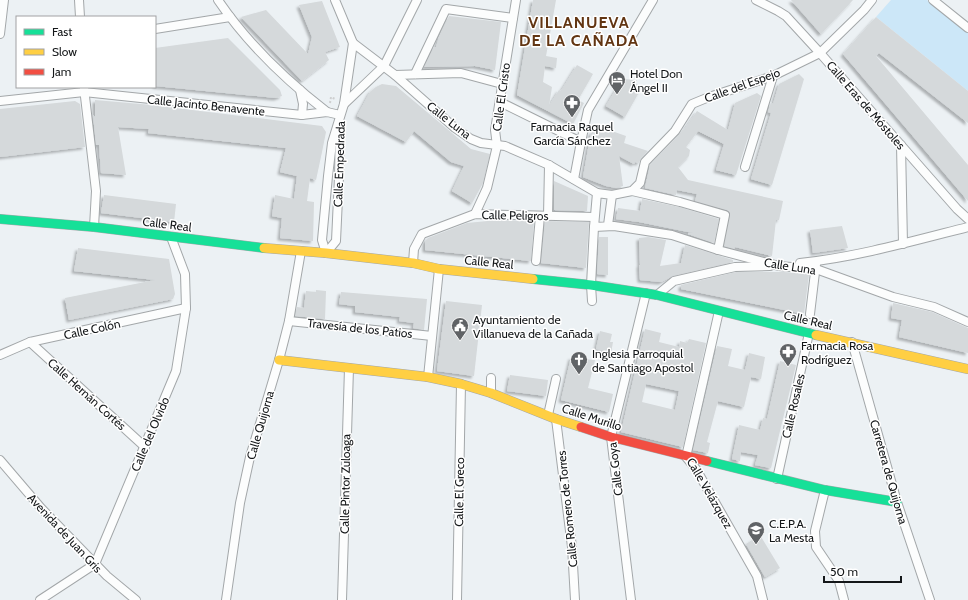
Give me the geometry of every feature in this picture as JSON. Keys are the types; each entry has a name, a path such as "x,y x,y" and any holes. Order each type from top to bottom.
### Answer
{"street":[{"path":"0,34 4,0"},
{"path":"79,0 80,16"},
{"path":"218,0 230,17 267,58 300,90 327,112"},
{"path":"335,0 353,43 384,66"},
{"name":"Calle Empedrada","path":"344,104 384,66 417,0"},
{"name":"Calle El Cristo","path":"475,214 487,188 497,146 495,130 516,0"},
{"path":"574,179 580,142 588,110 653,0"},
{"name":"Calle Eras de Móstoles","path":"756,0 786,16 957,209 968,219"},
{"name":"Calle del Espejo","path":"632,191 640,183 645,162 675,131 692,104 708,97 773,76 820,53 864,10 872,0"},
{"path":"933,0 968,28"},
{"path":"415,74 446,10 513,18"},
{"path":"156,29 230,17"},
{"path":"340,115 344,104 353,43"},
{"name":"Calle Luna","path":"384,66 395,74 455,128 476,141 497,146 505,146 549,165 597,193"},
{"path":"395,74 461,74 502,84"},
{"path":"745,167 773,76"},
{"path":"84,90 96,191 94,227"},
{"name":"Calle Jacinto Benavente","path":"0,101 84,90 302,115 327,112 340,115"},
{"path":"300,90 303,104 302,115"},
{"path":"500,102 580,142"},
{"name":"Calle Empedrada","path":"326,253 322,240 326,190 332,143 340,115"},
{"name":"Calle Empedrada","path":"326,253 336,241 340,115"},
{"path":"901,145 903,244"},
{"path":"536,260 544,216 549,165"},
{"path":"592,301 591,286 594,217 597,193 612,195 632,191 680,202 724,215 718,250"},
{"path":"608,225 612,195"},
{"name":"Calle Peligros","path":"413,263 414,249 422,234 475,214 594,217"},
{"name":"Calle Real","path":"0,219 94,227 171,237 326,253 413,263 440,269 657,294 809,333 968,369"},
{"name":"Calle Luna","path":"594,226 608,225 672,235 718,250 779,266 816,265 893,297 934,307 968,322"},
{"path":"810,314 816,265 903,244 968,226"},
{"name":"Calle del Olvido","path":"95,564 176,371 186,308 186,274 171,237"},
{"name":"Calle Quijorna","path":"226,600 240,503 250,458 279,360 301,251"},
{"path":"657,294 674,281 735,267 779,266"},
{"path":"428,377 440,269"},
{"name":"Calle Goya","path":"631,600 611,437 646,293"},
{"name":"Calle Colón","path":"0,355 30,342 186,308"},
{"name":"Calle Velázquez","path":"719,311 686,457 696,469 758,576 763,600"},
{"name":"Travesía de los Patios","path":"288,321 432,336"},
{"name":"Calle Rosales","path":"777,479 809,333"},
{"name":"Calle Hernán Cortés","path":"30,342 145,447"},
{"name":"Carretera de Quijorna","path":"852,342 897,502 930,600"},
{"name":"Calle Murillo","path":"279,360 428,377 461,384 491,393 552,417 611,437 686,457 825,490 897,502"},
{"name":"Calle Pintor Zuloaga","path":"342,600 348,368"},
{"path":"491,378 491,393"},
{"name":"Calle Romero de Torres","path":"556,379 552,417 572,547 575,600"},
{"name":"Calle El Greco","path":"457,600 461,384"},
{"name":"Avenida de Juan Gris","path":"0,460 41,508 95,564 136,600"},
{"path":"825,490 815,531 816,547 839,582 844,600"},
{"path":"40,600 95,564"}],"path":[{"path":"327,112 331,97 344,104"}],"shaded area":[{"path":"891,0 927,0 968,32 968,91 876,17"}],"building":[{"path":"533,0 556,0 546,56 557,58 556,68 545,66 543,82 552,87 549,106 559,90 561,91 577,65 593,74 578,100 584,103 573,124 517,95"},
{"path":"791,0 853,0 821,34"},
{"path":"322,1 340,47 325,52 329,60 302,81 241,17 266,10 308,54 312,37 299,5"},
{"path":"449,16 501,22 495,70 475,66 424,67 434,47 436,47"},
{"path":"876,17 968,91 968,123 879,53 876,56 968,165 968,201 843,54"},
{"path":"228,38 280,90 282,96 276,98 156,86 156,48"},
{"path":"799,74 804,79 772,185 751,179 771,113 768,112 771,102 773,104 779,84"},
{"path":"624,79 637,80 635,83 642,87 625,117 606,106 621,81 622,82"},
{"path":"382,84 396,86 471,149 490,154 483,183 472,203 452,191 464,166 451,162 414,131 406,142 357,116 370,92"},
{"path":"757,93 761,96 736,175 716,170 724,144 698,131 686,147 690,150 689,156 678,167 688,180 783,201 779,220 776,220 772,256 735,247 734,249 724,246 730,216 730,213 727,210 695,201 697,194 677,190 676,195 645,188 650,165 683,129 684,130 697,111 728,130 735,103"},
{"path":"95,100 152,105 322,126 326,132 322,152 316,180 310,178 307,201 314,202 313,241 280,238 282,218 272,216 275,195 294,199 297,176 280,172 286,148 148,133 149,129 118,127 126,175 101,173 99,145 96,145 93,115 95,117"},
{"path":"75,101 80,104 85,147 0,157 0,109"},
{"path":"594,128 609,133 609,130 626,136 624,143 648,151 641,158 639,163 635,162 634,164 619,156 623,186 616,188 606,186 583,177 591,132 593,133"},
{"path":"554,181 588,196 587,211 554,210"},
{"path":"104,195 176,204 174,222 101,213"},
{"path":"642,199 679,207 719,219 714,243 688,234 693,233 616,219 618,208 640,211"},
{"path":"498,220 534,221 531,261 425,250 425,241 428,238 467,223"},
{"path":"545,221 589,222 586,268 541,263"},
{"path":"842,226 848,248 813,253 810,230"},
{"path":"599,237 608,237 608,275 597,274"},
{"path":"648,237 666,240 660,266 681,263 685,245 733,260 733,262 673,276 661,282 640,280 639,238"},
{"path":"78,248 169,259 175,294 173,299 69,320 65,298 155,280 74,271"},
{"path":"736,272 784,272 809,274 804,314 681,289 681,285"},
{"path":"316,290 326,291 325,319 295,316 297,307 304,308 306,291 316,292"},
{"path":"341,292 427,299 424,330 413,328 414,323 399,321 400,317 355,312 355,306 339,304"},
{"name":"Ayuntamiento de Villanueva de la Cañada","path":"446,301 482,305 474,376 437,371"},
{"path":"893,303 932,312 968,328 968,353 899,337 902,320 891,318"},
{"path":"645,329 661,333 659,342 679,347 680,341 687,343 689,339 706,343 683,447 621,432","holes":["646,384 679,391 675,410 642,402"]},
{"path":"600,331 612,334 610,342 613,342 611,353 596,349"},
{"path":"717,346 732,349 728,366 745,370 749,353 765,357 761,379 751,377 744,407 718,401 707,442 710,443 708,453 693,450"},
{"name":"Inglesia Parroquial de Santiago Apostol","path":"579,356 584,359 595,360 588,388 613,394 609,412 561,400 571,357 575,358"},
{"path":"780,361 796,365 771,468 755,465 758,455 741,452 740,461 732,459 739,425 760,430 763,418 767,419"},
{"path":"510,375 548,380 546,396 507,391"},
{"path":"760,535 780,568 765,577 746,544"}],"traffic: fast":[{"path":"0,219 94,227 264,248"},
{"path":"533,279 591,285 657,295 816,335"},
{"path":"707,461 825,490 897,502"}],"traffic: slow":[{"path":"264,248 326,253 413,263 439,269 533,279"},
{"path":"816,335 968,369"},
{"path":"279,360 428,377 461,384 491,393 556,419 581,427"}],"traffic: jam":[{"path":"581,427 611,437 707,461"}],"place":[{"name":"Hotel Don Ángel II","path":"617,95"},
{"name":"Farmacia Raquel García Sánchez","path":"572,118"},
{"name":"Ayuntamiento de Villanueva de la Cañada","path":"460,341"},
{"name":"Farmacia Rosa Rodríguez","path":"788,367"},
{"name":"Inglesia Parroquial de Santiago Apostol","path":"579,375"},
{"name":"C.E.P.A. La Mesta","path":"756,545"}],"district":[{"name":"VILLANUEVA DE LA CAÑADA","path":"579,31"}]}
